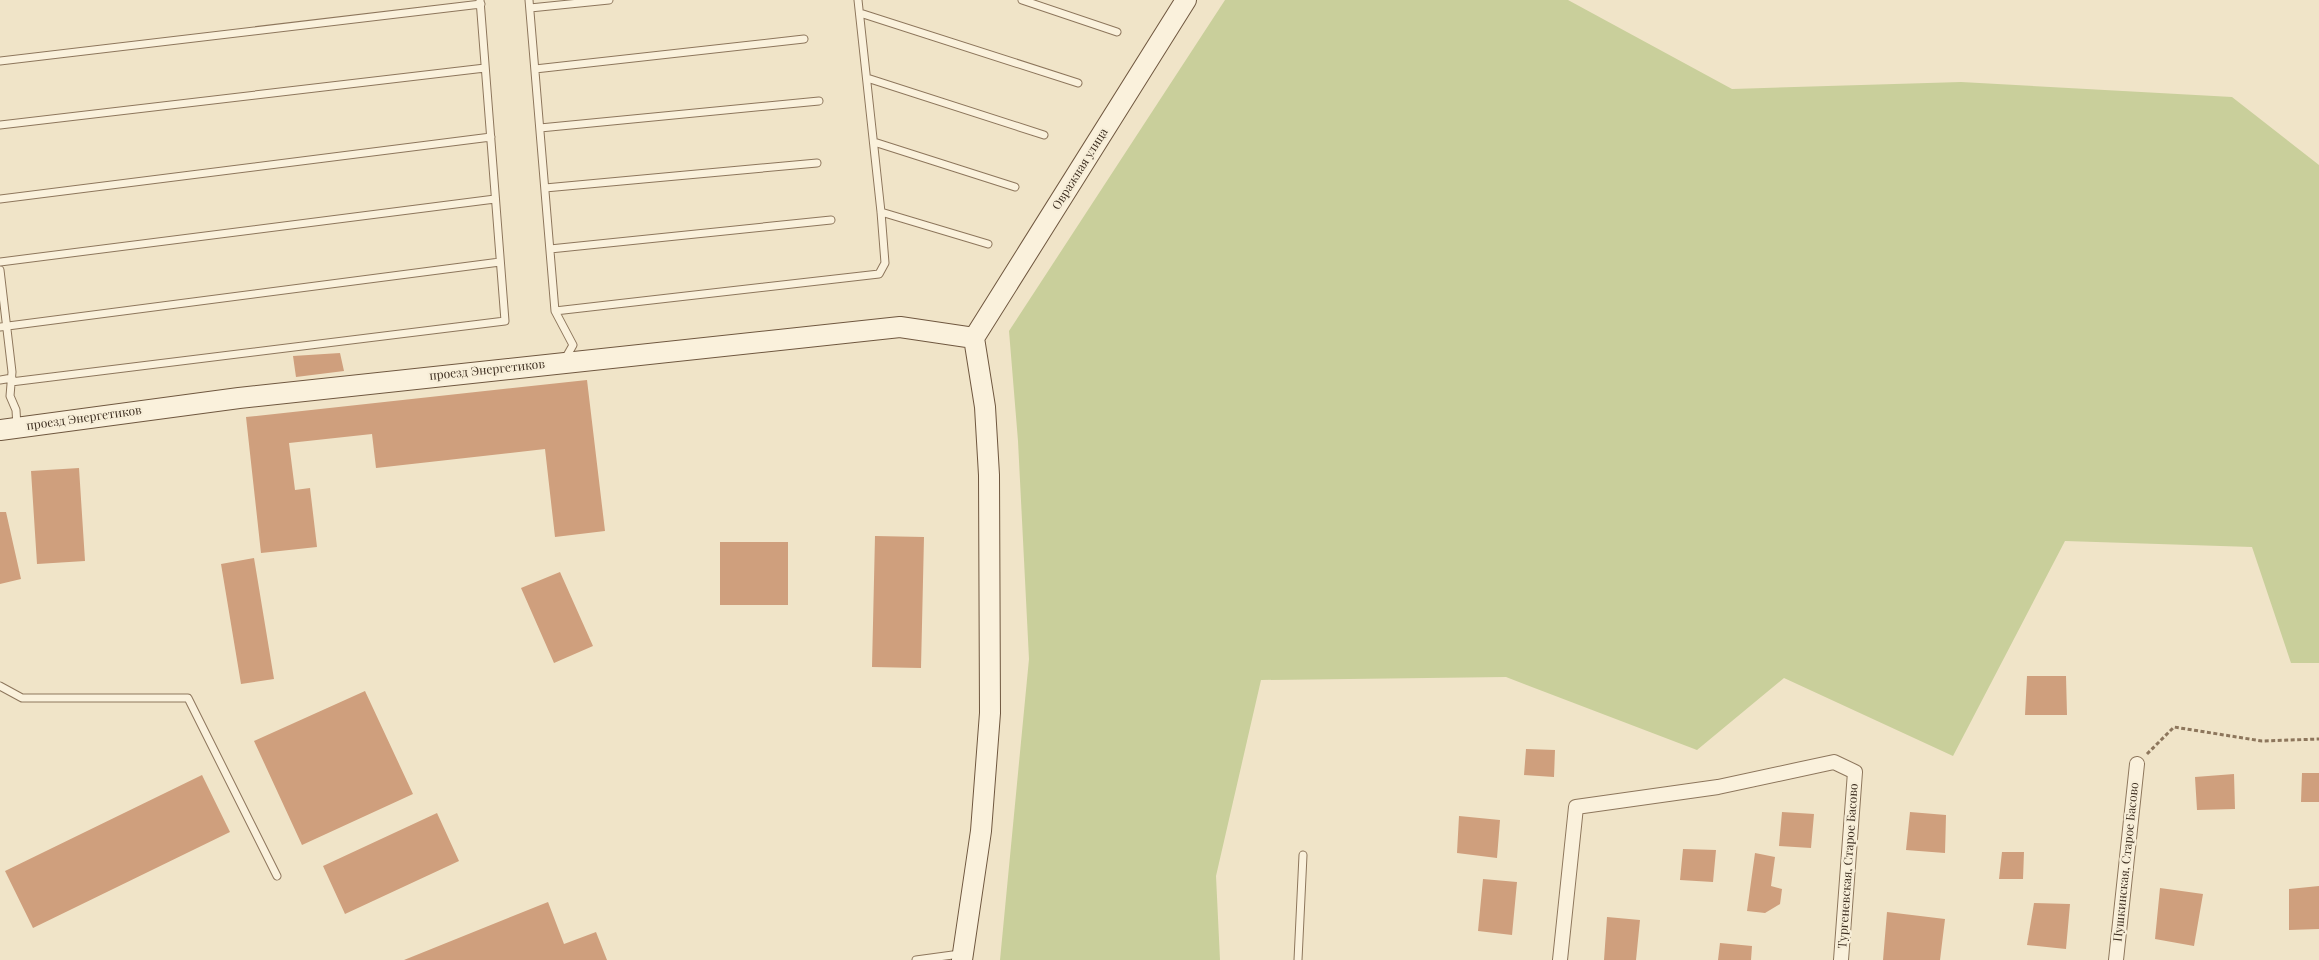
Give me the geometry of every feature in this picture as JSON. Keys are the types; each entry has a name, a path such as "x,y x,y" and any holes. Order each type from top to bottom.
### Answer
{"street":[{"name":"Овражная улица","path":"974,338 1186,0"},
{"name":"проезд Энергетиков","path":"9,428 239,398 900,326 974,338"},
{"path":"963,957 981,831 990,712 989,475 985,407 974,338"},
{"name":"Тургеневская, Старое Басово","path":"1560,960 1576,807 1718,786 1834,762 1855,772 1841,960"},
{"name":"Пушкинская, Старое Басово","path":"2116,960 2137,764"}],"lane":[{"path":"564,362 573,345 555,311 530,4 609,0"},
{"path":"555,311 879,274 885,263 858,0"},
{"path":"1022,0 1117,32"},
{"path":"0,61 480,2 504,321 0,380"},
{"path":"860,13 1078,84"},
{"path":"535,69 804,39"},
{"path":"0,125 486,68"},
{"path":"867,78 1044,135"},
{"path":"540,128 819,101"},
{"path":"0,199 490,137"},
{"path":"874,142 1015,187"},
{"path":"545,188 818,163"},
{"path":"0,262 495,199"},
{"path":"881,212 988,244"},
{"path":"550,249 830,220"},
{"path":"3,327 500,262"},
{"path":"0,270 3,327 11,380 10,396 16,410 9,428"},
{"path":"0,686 22,698 188,698 277,876"},
{"path":"1298,960 1303,855"},
{"path":"916,960 963,957"}],"path":[{"path":"2137,764 2174,727 2262,741 2319,739"}],"green space":[{"path":"1225,0 1568,0 1732,89 1961,82 2232,97 2319,165 2319,663 2291,663 2252,547 2065,541 1953,756 1784,678 1697,750 1506,677 1261,680 1216,876 1220,960 1000,960 1029,659 1018,441 1009,331"}],"building":[{"path":"340,353 344,371 296,377 293,356"},
{"path":"587,380 605,531 555,537 545,449 376,468 372,434 289,443 295,490 310,488 317,547 261,553 246,417"},
{"path":"79,468 85,561 37,564 31,471"},
{"path":"0,512 6,512 21,579 0,584"},
{"path":"875,536 924,537 921,668 872,667"},
{"path":"720,542 788,542 788,605 720,605"},
{"path":"254,558 274,679 241,684 221,564"},
{"path":"560,572 593,646 554,663 521,588"},
{"path":"2027,676 2066,676 2067,715 2025,715"},
{"path":"365,691 413,794 302,845 254,741"},
{"path":"1526,749 1555,750 1554,777 1524,775"},
{"path":"2302,773 2319,773 2319,802 2301,802"},
{"path":"2234,774 2235,809 2197,810 2195,777"},
{"path":"202,775 230,832 33,928 5,871"},
{"path":"1782,812 1814,814 1811,848 1779,846"},
{"path":"1910,812 1946,815 1945,853 1906,850"},
{"path":"437,813 459,861 345,914 323,866"},
{"path":"1459,816 1500,820 1497,858 1457,853"},
{"path":"1683,849 1716,850 1713,882 1680,880"},
{"path":"2002,852 2024,852 2023,879 1999,879"},
{"path":"1755,853 1775,857 1771,886 1782,889 1780,904 1765,913 1747,911"},
{"path":"1483,879 1517,882 1512,935 1478,931"},
{"path":"2319,886 2319,929 2289,930 2289,889"},
{"path":"2160,888 2203,894 2194,946 2155,939"},
{"path":"548,902 564,944 596,932 607,960 404,960"},
{"path":"2034,903 2070,904 2066,949 2027,945"},
{"path":"1887,912 1945,919 1940,960 1883,960"},
{"path":"1607,917 1640,920 1636,960 1604,960"},
{"path":"1720,943 1752,946 1751,960 1718,960"}]}
